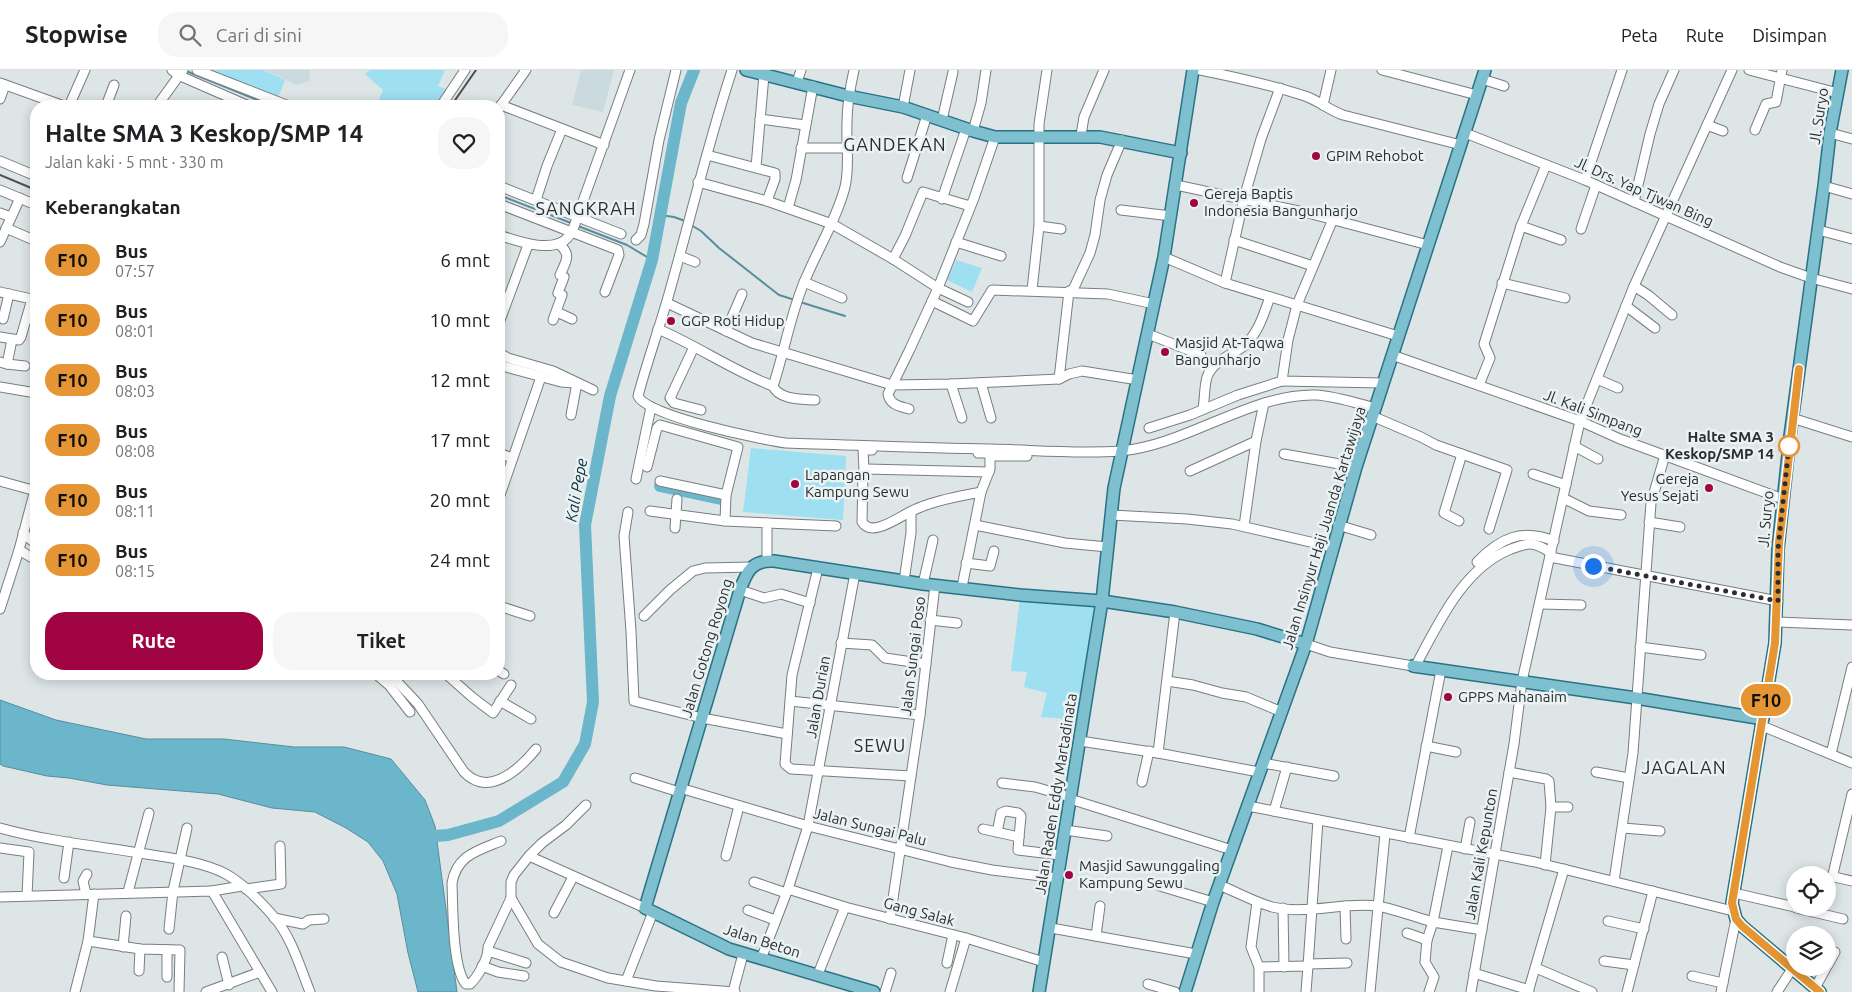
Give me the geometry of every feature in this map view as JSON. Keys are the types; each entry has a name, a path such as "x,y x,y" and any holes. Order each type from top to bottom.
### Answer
{"main road":[{"path":"746,70 848,96 903,107 970,130 995,136 1039,137 1081,135 1122,140 1181,153"},
{"name":"Jalan Raden Eddy Martadinata","path":"1039,992 1102,601 1114,488 1164,258 1193,70"},
{"name":"Jl. Suryo","path":"1735,915 1734,893 1775,643 1778,601 1778,546 1792,418 1830,133 1842,70"},
{"name":"Jalan Insinyur Haji Juanda Kartawijaya","path":"1185,992 1213,902 1232,850 1262,809 1261,768 1306,644 1338,525 1382,383 1484,74"},
{"path":"767,560 904,581 1020,595 1102,601 1175,612 1257,629 1306,644"},
{"name":"Jalan Gotong Royong","path":"649,910 680,790 746,572 767,560"},
{"path":"1411,666 1636,698 1762,723"},
{"name":"Jalan Beton","path":"649,910 728,949 874,992"},
{"path":"1735,915 1742,926 1786,963"},
{"path":"1801,976 1818,990"}],"street":[{"path":"72,100 85,70"},
{"path":"197,70 274,100"},
{"path":"445,100 465,70"},
{"path":"504,100 526,70"},
{"path":"505,237 528,245 559,244 569,237 630,70"},
{"path":"636,240 641,235 644,224 659,140 676,70"},
{"path":"732,70 698,182 667,303 647,362 638,396 642,402 687,420 742,435 786,443 1071,452 1122,451 1151,445 1264,404 1296,396 1316,395 1373,412 1436,445 1507,470 1489,529"},
{"path":"798,82 802,70"},
{"path":"773,386 784,354 797,301 832,224 845,185 848,96 854,70"},
{"path":"903,107 910,70"},
{"path":"942,199 981,103 986,70"},
{"path":"1032,290 1039,226 1041,106 1047,70"},
{"path":"1081,135 1084,117 1104,70"},
{"path":"1200,70 1280,88 1324,105 1329,110 1343,115 1461,145"},
{"path":"1324,105 1331,70"},
{"path":"1382,70 1392,71 1477,95"},
{"path":"1585,180 1622,70"},
{"path":"1634,202 1650,134 1662,97 1674,70"},
{"name":"Jalan Kali Kepunton","path":"1471,992 1509,772 1522,681 1580,422 1634,286 1732,70"},
{"path":"1749,70 1781,74 1838,93"},
{"path":"162,100 178,72 236,100"},
{"path":"942,120 953,72"},
{"path":"1484,74 1504,86"},
{"path":"1755,130 1766,104 1776,102 1781,74"},
{"path":"756,167 764,75"},
{"path":"0,99 2,84 47,100"},
{"path":"108,100 114,85"},
{"path":"788,208 796,180 813,86"},
{"path":"1225,283 1244,198 1261,139 1280,88"},
{"path":"505,108 604,145"},
{"path":"908,178 927,115"},
{"path":"760,119 805,125"},
{"path":"1707,125 1722,131"},
{"path":"536,200 562,129"},
{"name":"Jl. Drs. Yap Tjwan Bing","path":"1465,133 1585,180 1772,264 1811,278 1852,289"},
{"path":"1830,133 1852,139"},
{"path":"909,409 892,403 889,400 888,394 938,288 995,136"},
{"path":"1058,379 1070,292 1090,253 1095,235 1100,200 1107,175 1122,140"},
{"path":"801,148 847,148"},
{"path":"706,155 773,172 776,175 767,202"},
{"path":"0,160 30,173"},
{"path":"1479,385 1490,358 1484,344 1502,284 1521,226 1546,165"},
{"path":"698,182 788,208 832,224 893,259 938,288 968,302"},
{"path":"1176,185 1244,198 1333,219 1428,245"},
{"path":"1581,229 1596,185"},
{"path":"1824,186 1852,194"},
{"path":"505,188 621,234"},
{"path":"0,190 30,202"},
{"path":"893,259 905,236 922,193 970,206"},
{"path":"0,242 20,198"},
{"path":"505,206 572,230 619,252 606,292"},
{"path":"1121,210 1171,216"},
{"path":"0,213 11,217"},
{"path":"1282,381 1288,340 1298,305 1333,219"},
{"path":"1039,226 1061,229"},
{"path":"1521,226 1562,240"},
{"path":"6,228 30,238"},
{"path":"1818,230 1852,239"},
{"path":"1234,240 1313,266"},
{"path":"956,242 1001,256"},
{"path":"559,244 565,249 567,257 560,275 564,277 558,293 562,296 555,316 572,319"},
{"path":"505,307 528,245"},
{"path":"680,256 695,262"},
{"path":"1164,258 1225,283 1398,336"},
{"path":"804,282 842,298"},
{"path":"1502,284 1565,298"},
{"path":"1634,286 1672,315"},
{"path":"932,301 973,321 990,290 1108,294 1154,304"},
{"path":"3,319 5,293 30,299"},
{"path":"726,331 742,294"},
{"path":"1203,408 1207,377 1212,368 1251,338 1270,297"},
{"path":"667,303 752,343 892,385 1058,379 1082,371 1138,380"},
{"path":"1626,306 1655,328"},
{"path":"0,337 19,340 30,311"},
{"path":"658,329 677,337 730,367 773,386 775,391 790,397 815,400"},
{"path":"1148,334 1201,356"},
{"path":"12,340 4,363 25,366"},
{"path":"694,347 670,398 674,402 701,410"},
{"name":"Jl. Kali Simpang","path":"1392,355 1580,422 1665,456 1783,499"},
{"path":"505,356 554,372 593,390"},
{"path":"505,367 561,382 577,383"},
{"path":"505,475 541,376"},
{"path":"1597,379 1618,388"},
{"path":"1149,428 1282,381 1382,383"},
{"path":"571,415 577,383"},
{"path":"981,383 991,418"},
{"path":"952,384 962,418"},
{"path":"0,387 30,392"},
{"path":"1244,526 1256,441 1264,404"},
{"path":"636,479 651,407"},
{"path":"1792,418 1852,437"},
{"path":"647,467 656,428 660,425 738,446 726,495 725,521"},
{"path":"1190,471 1256,441"},
{"path":"1574,446 1598,459"},
{"path":"981,492 936,501 879,527 870,528 862,522 864,450 1027,456"},
{"path":"1284,454 1356,467"},
{"path":"1459,521 1444,513 1462,454"},
{"path":"505,455 512,458"},
{"path":"962,587 981,492 989,472 990,456"},
{"path":"1614,882 1635,735 1636,698 1651,503 1665,456"},
{"path":"864,470 989,472"},
{"path":"1533,474 1566,485"},
{"path":"0,481 30,488"},
{"path":"660,481 726,495"},
{"path":"1563,498 1586,508 1621,515"},
{"path":"675,528 676,499"},
{"path":"0,609 30,509"},
{"path":"650,511 725,521 836,526"},
{"path":"628,512 624,536 634,700 637,703 702,718 787,734"},
{"path":"904,581 911,533 911,512"},
{"path":"1111,515 1187,519 1244,526 1332,547"},
{"path":"1650,518 1680,528"},
{"path":"767,523 767,560"},
{"path":"975,525 1065,543 1108,547"},
{"path":"1338,525 1371,535"},
{"path":"23,533 30,539"},
{"name":"Jalan Sungai Poso","path":"890,919 926,664 930,620 929,584 933,540"},
{"path":"1306,644 1330,652 1411,666 1439,621 1482,561 1498,556 1523,540 1538,546 1645,576 1778,601"},
{"path":"19,550 30,556"},
{"path":"966,562 990,566 994,551"},
{"path":"644,616 693,570 731,566 752,567"},
{"path":"818,568 792,675 785,764 788,767 911,776"},
{"name":"Jalan Durian","path":"761,959 787,891 808,826 820,770 855,573"},
{"path":"740,590 764,598 781,594 810,603"},
{"path":"1540,604 1581,605"},
{"path":"505,608 530,616"},
{"path":"1142,782 1153,752 1167,681 1175,612"},
{"path":"930,620 957,623"},
{"path":"1777,622 1852,625"},
{"path":"842,643 872,646 885,658 926,664"},
{"path":"1640,647 1701,655"},
{"path":"1831,754 1850,682 1852,667"},
{"path":"1409,838 1441,670"},
{"path":"383,680 410,712"},
{"path":"396,680 418,704 464,772 473,779 482,782 498,780 520,766 536,749"},
{"path":"453,680 492,712 494,712 511,684"},
{"path":"1167,681 1246,697 1282,712"},
{"path":"790,701 920,714"},
{"path":"500,702 531,719"},
{"path":"1762,723 1852,763"},
{"path":"1080,741 1261,768 1282,766 1334,776"},
{"path":"1426,746 1456,752"},
{"path":"1282,766 1262,809 1564,869 1653,891 1735,915 1722,987 1692,976"},
{"path":"1509,772 1548,779 1551,790 1551,807 1545,865"},
{"path":"1596,772 1629,778"},
{"name":"Jalan Sungai Palu","path":"635,778 901,850 992,870 1057,878"},
{"path":"1002,783 1035,787 1232,850"},
{"path":"1852,794 1848,821 1832,875 1852,882"},
{"path":"586,805 566,825 529,856 514,875 510,889 511,898 538,944 556,959 586,971 626,981 656,986 734,992 743,954"},
{"path":"726,856 739,806"},
{"path":"1551,807 1568,807"},
{"path":"998,832 1001,813 1006,811 1018,813 1021,816 1018,850 1060,855"},
{"path":"128,892 149,813"},
{"path":"1306,992 1318,820"},
{"path":"1465,849 1470,822"},
{"path":"0,828 69,842 179,860 226,874 244,888 274,918 293,950 310,992"},
{"path":"169,929 173,891 186,828"},
{"path":"1623,828 1660,831"},
{"path":"983,829 1019,837"},
{"path":"1065,830 1107,836"},
{"path":"1370,992 1386,834"},
{"path":"500,841 472,854 457,865 454,872 452,883 458,964 462,980 466,984 474,982 511,898"},
{"path":"64,878 69,842"},
{"path":"0,897 212,891 281,884 280,846"},
{"path":"1430,992 1434,977 1425,962 1427,940 1448,846"},
{"path":"0,848 28,852 28,896"},
{"path":"529,856 649,910 626,981"},
{"path":"1474,973 1528,991 1564,869"},
{"path":"75,992 88,941 90,894 83,881 87,874"},
{"path":"554,913 573,877"},
{"name":"Gang Salak","path":"754,882 966,938 1044,962"},
{"path":"1219,884 1257,902 1284,908 1311,909 1378,906 1432,922 1482,930"},
{"path":"1160,886 1213,902"},
{"path":"212,891 272,992"},
{"path":"1627,992 1653,891"},
{"path":"1734,893 1786,905"},
{"path":"1257,902 1251,947 1259,967 1259,992"},
{"path":"1096,936 1100,906"},
{"path":"1345,906 1346,939"},
{"path":"818,974 845,907"},
{"path":"1284,908 1284,967"},
{"path":"748,910 775,920"},
{"path":"123,947 126,916"},
{"path":"1831,916 1843,919"},
{"path":"274,918 302,924 309,920 324,919"},
{"path":"1608,921 1644,929"},
{"path":"1050,928 1196,954"},
{"path":"1407,933 1427,940"},
{"path":"947,963 953,935"},
{"path":"950,992 966,938"},
{"path":"88,941 140,949 179,949 181,951 180,992"},
{"path":"139,971 140,949"},
{"path":"167,977 168,950"},
{"path":"488,951 526,963"},
{"path":"222,957 229,985"},
{"path":"1604,961 1634,965"},
{"path":"1259,967 1347,963"},
{"path":"482,966 498,972 524,976"},
{"path":"1536,968 1578,989 1592,992"},
{"path":"885,992 890,973"},
{"path":"207,992 262,976"},
{"path":"262,976 263,992"},
{"path":"1777,992 1787,976"},
{"path":"1818,990 1823,976"},
{"path":"1148,984 1175,992"}],"shaded area":[{"path":"206,70 263,70 285,80 277,100"},
{"path":"265,70 309,70 310,81 297,85"},
{"path":"370,70 445,70 438,86 448,90 440,100 379,100 383,90 365,74"},
{"path":"581,70 614,70 603,112 572,105"},
{"path":"956,260 982,268 972,292 947,280"},
{"name":"Lapangan Kampung Sewu","path":"751,448 846,456 843,520 743,512"},
{"path":"1020,598 1096,603 1080,720 1041,717 1047,693 1024,687 1027,672 1011,671"},
{"path":"0,700 56,720 146,739 224,739 294,747 344,747 391,759 425,800 435,826 457,992 418,992 408,953 397,894 383,861 368,842 315,812 272,808 218,794 107,785 47,776 3,766 0,764"}],"waterway":[{"name":"Kali Pepe","path":"421,837 448,835 499,821 563,782 585,744 593,702 585,525 610,396 652,260 681,103 694,70"},
{"path":"186,71 257,100"},
{"path":"505,197 571,223"},
{"path":"660,215 685,221"},
{"path":"691,225 701,231 719,248 779,295 795,300"},
{"path":"578,226 627,245 652,260"},
{"path":"800,302 845,316"},
{"path":"660,486 721,499"}],"railway":[{"path":"455,100 476,70"},
{"path":"0,175 30,188"}],"bus line":[{"name":"F10","path":"1799,369 1778,549 1778,601 1775,643 1732,903 1736,919 1742,926 1820,992"}],"place":[{"name":"GPIM Rehobot","path":"1316,156"},
{"name":"Gereja Baptis Indonesia Bangunharjo","path":"1194,203"},
{"name":"GGP Roti Hidup","path":"671,321"},
{"name":"Masjid At-Taqwa Bangunharjo","path":"1165,352"},
{"name":"Halte SMA 3 Keskop/SMP 14","path":"1789,446"},
{"name":"Lapangan Kampung Sewu","path":"795,484"},
{"name":"Gereja Yesus Sejati","path":"1709,488"},
{"name":"GPPS Mahanaim","path":"1448,697"},
{"name":"Masjid Sawunggaling Kampung Sewu","path":"1069,875"}],"district":[{"name":"GANDEKAN","path":"895,145"},
{"name":"SANGKRAH","path":"586,209"},
{"name":"SEWU","path":"880,746"},
{"name":"JAGALAN","path":"1684,768"}],"route":[{"path":"1593,566 1778,601 1778,549 1789,446"}]}
